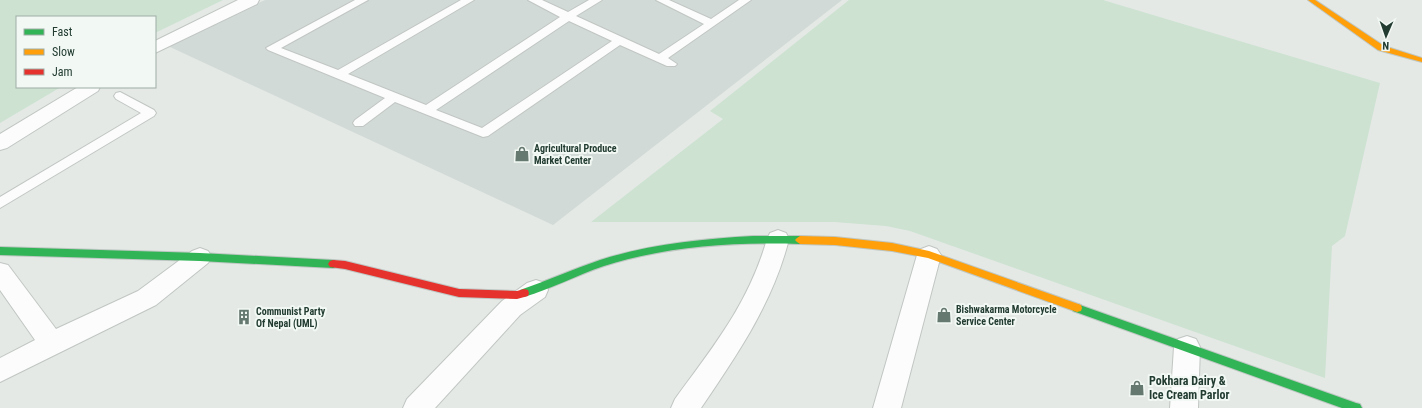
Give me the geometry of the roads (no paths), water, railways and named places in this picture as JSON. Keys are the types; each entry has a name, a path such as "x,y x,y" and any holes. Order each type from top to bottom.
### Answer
{"street":[{"path":"156,48 251,0"},
{"path":"1311,0 1381,48 1422,60"},
{"path":"0,143 89,88"},
{"path":"685,408 751,310 773,262 778,240"},
{"path":"0,251 200,257 345,265 459,293 517,295 536,290 611,260 656,249 709,242 778,240 835,241 892,247 929,255 1356,408"},
{"path":"886,408 929,255"},
{"path":"0,371 52,343 148,298 200,257"},
{"path":"0,272 52,343"},
{"path":"417,408 478,346 511,308 536,290"},
{"path":"1184,408 1187,347"}],"lane":[{"path":"363,0 272,48 483,132 620,40"},
{"path":"340,75 469,0"},
{"path":"533,0 671,64"},
{"path":"427,110 567,17 597,0"},
{"path":"661,0 712,24"},
{"path":"660,59 746,0"},
{"path":"0,203 150,113 120,96"},
{"path":"359,123 394,97"}],"place":[{"name":"Agricultural Produce Market Center","path":"522,154"},
{"name":"Bishwakarma Motorcycle Service Center","path":"944,315"},
{"name":"Communist Party Of Nepal (UML)","path":"244,317"},
{"name":"Pokhara Dairy & Ice Cream Parlor","path":"1137,388"}]}
